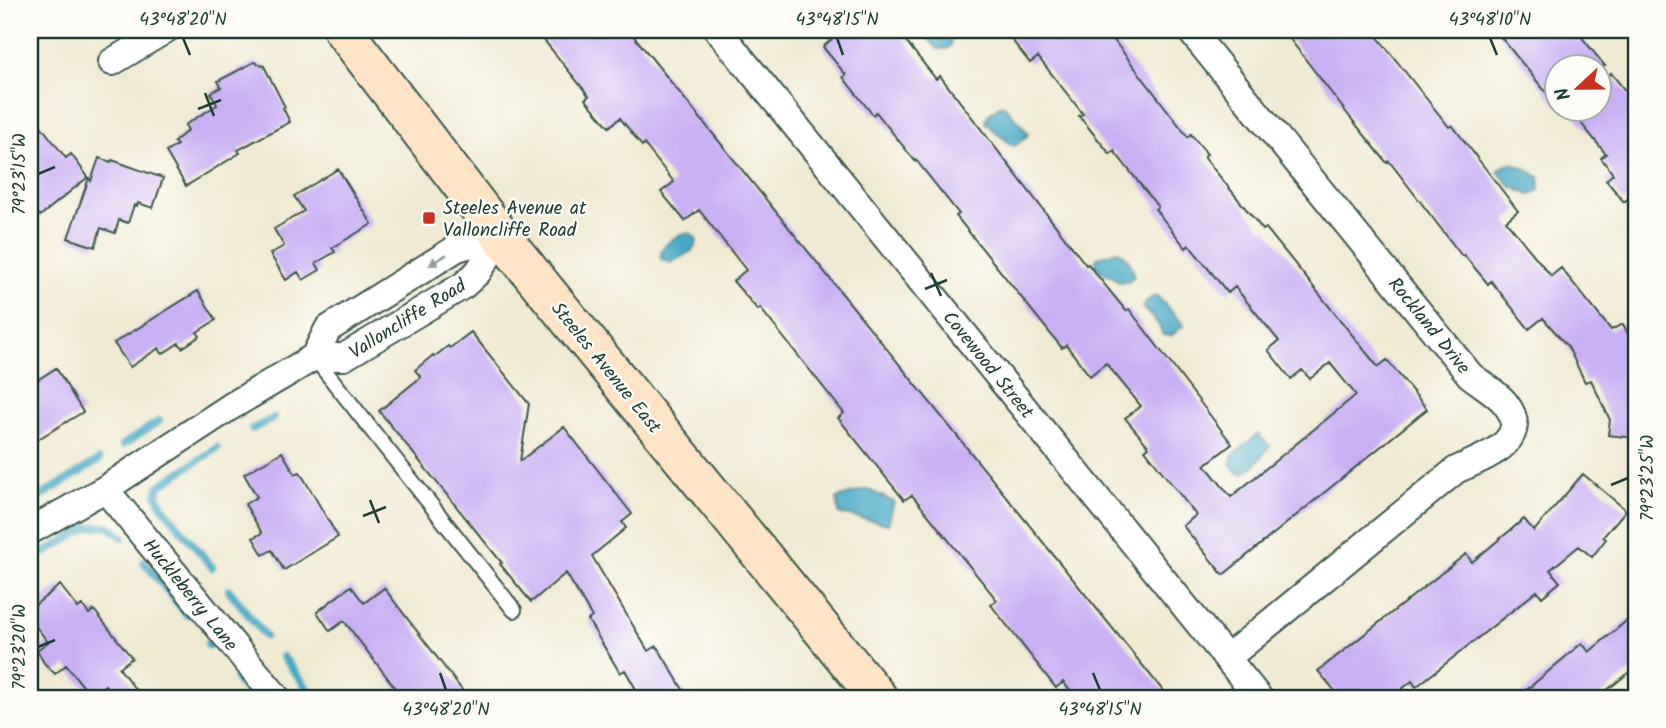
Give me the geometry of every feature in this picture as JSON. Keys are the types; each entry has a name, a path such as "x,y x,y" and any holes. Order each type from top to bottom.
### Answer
{"main road":[{"name":"Steeles Avenue East","path":"343,30 501,236 878,698"}],"street":[{"path":"112,62 165,30"},
{"name":"Covewood Street","path":"719,30 1259,698"},
{"name":"Rockland Drive","path":"1190,30 1470,375 1505,404 1512,418 1513,432 1506,444 1496,452 1456,470 1227,658"},
{"name":"Valloncliffe Road","path":"314,357 328,329 457,248 501,236"},
{"name":"Valloncliffe Road","path":"30,531 105,489 314,357 344,357 464,285 478,272 501,236"},
{"name":"Huckleberry Lane","path":"105,489 277,698"}],"lane":[{"path":"314,357 513,610"}],"water":[{"path":"919,30 945,30 950,36 951,45 947,49 938,49"},
{"path":"1004,105 1028,133 1015,146 986,123 988,115"},
{"path":"1512,163 1539,177 1540,189 1536,193 1530,195 1510,186 1498,171 1506,164"},
{"path":"690,233 697,242 693,250 671,263 661,259 665,245"},
{"path":"1118,251 1127,258 1132,269 1134,276 1128,282 1119,282 1095,266 1097,257"},
{"path":"1156,295 1184,325 1171,336 1163,335 1158,324 1143,308 1147,301"},
{"path":"1258,434 1270,446 1252,468 1241,473 1236,471 1231,465 1232,456"},
{"path":"867,489 894,502 888,524 839,514 837,498"}],"building":[{"path":"554,30 629,30 1169,698 1076,698 1063,682 1056,688 991,605 997,600 912,495 904,500 838,418 844,413 760,308 758,310 733,281 746,270 699,210 685,221 661,192 674,182 644,144 642,146 620,118 609,127 585,99 589,96 543,39"},
{"path":"823,30 897,30 936,79 940,76 1086,265 1088,264 1126,311 1129,309 1232,444 1205,465 1231,497 1356,395 1330,363 1310,379 1302,370 1291,379 1268,350 1279,341 1235,287 1228,293 1189,245 1186,248 1114,151 1110,154 1079,116 1083,114 1038,57 1030,63 1004,30 1106,30 1188,137 1191,134 1207,154 1204,157 1263,230 1266,228 1378,367 1387,360 1427,409 1223,575 1183,526 1196,515 1145,450 1149,447 1125,418 1141,406 1106,363 1090,376 1066,345 1062,348 956,216 959,214 916,160 876,112 873,115 843,77 846,75 823,47 831,40"},
{"path":"1283,30 1372,30 1449,127 1452,125 1518,211 1506,221 1551,276 1561,268 1611,330 1623,324 1636,350 1636,438 1608,435 1610,420 1591,380 1585,382 1568,347 1543,318 1529,329 1491,281 1488,284 1464,255 1462,256"},
{"path":"1495,30 1576,30 1594,52 1544,52 1544,90"},
{"path":"254,62 264,66 290,122 238,150 240,153 186,186 166,152 177,145 174,142 188,130 185,125 217,105 211,93 221,87 218,81"},
{"path":"1614,77 1636,104 1636,203 1631,196 1624,202 1606,180 1613,174 1601,158 1606,154 1580,122 1614,122"},
{"path":"30,112 66,158 71,154 88,177 40,216 30,203"},
{"path":"99,158 163,178 153,208 138,203 137,206 134,205 128,223 119,220 115,233 101,228 95,247 68,238"},
{"path":"338,169 372,224 332,248 335,252 316,263 320,270 303,280 298,272 286,280 270,254 284,246 274,229 304,211 294,196"},
{"path":"198,291 216,320 197,332 200,336 182,348 179,343 162,354 159,348 130,367 114,343"},
{"path":"471,332 529,404 520,461 564,427 632,514 622,522 626,528 592,556 648,651 657,646 688,698 641,698 625,670 620,673 588,620 592,617 566,573 531,602 379,411 421,377 415,370 433,355 434,357 448,346 450,348"},
{"path":"56,368 83,412 30,444 30,385"},
{"path":"282,452 295,474 300,472 338,537 284,570 272,550 263,555 253,538 262,533 245,504 257,497 244,474"},
{"path":"1583,474 1626,510 1603,537 1606,539 1592,557 1579,546 1550,570 1560,582 1542,597 1537,591 1416,687 1412,681 1391,698 1341,698 1318,671 1466,554 1472,562 1524,519 1534,531"},
{"path":"60,585 78,608 82,605 89,614 94,610 132,658 119,668 142,698 115,698 105,685 91,696 66,665 55,674 44,663 37,650 48,642 30,619 30,609"},
{"path":"351,586 364,603 384,588 468,698 403,698 344,621 330,631 317,612"},
{"path":"1636,613 1636,667 1597,698 1517,698 1582,643 1589,652"}],"waterway":[{"path":"252,429 274,418"},
{"path":"123,445 159,421"},
{"path":"212,567 162,506 157,495 159,486 217,448"},
{"path":"30,503 99,460"},
{"path":"44,553 88,527 108,526 123,537"},
{"path":"144,562 187,615"},
{"path":"229,590 265,636"},
{"path":"283,657 315,698"},
{"path":"236,679 251,698"}],"place":[{"name":"Steeles Avenue at Valloncliffe Road","path":"429,218"}]}
